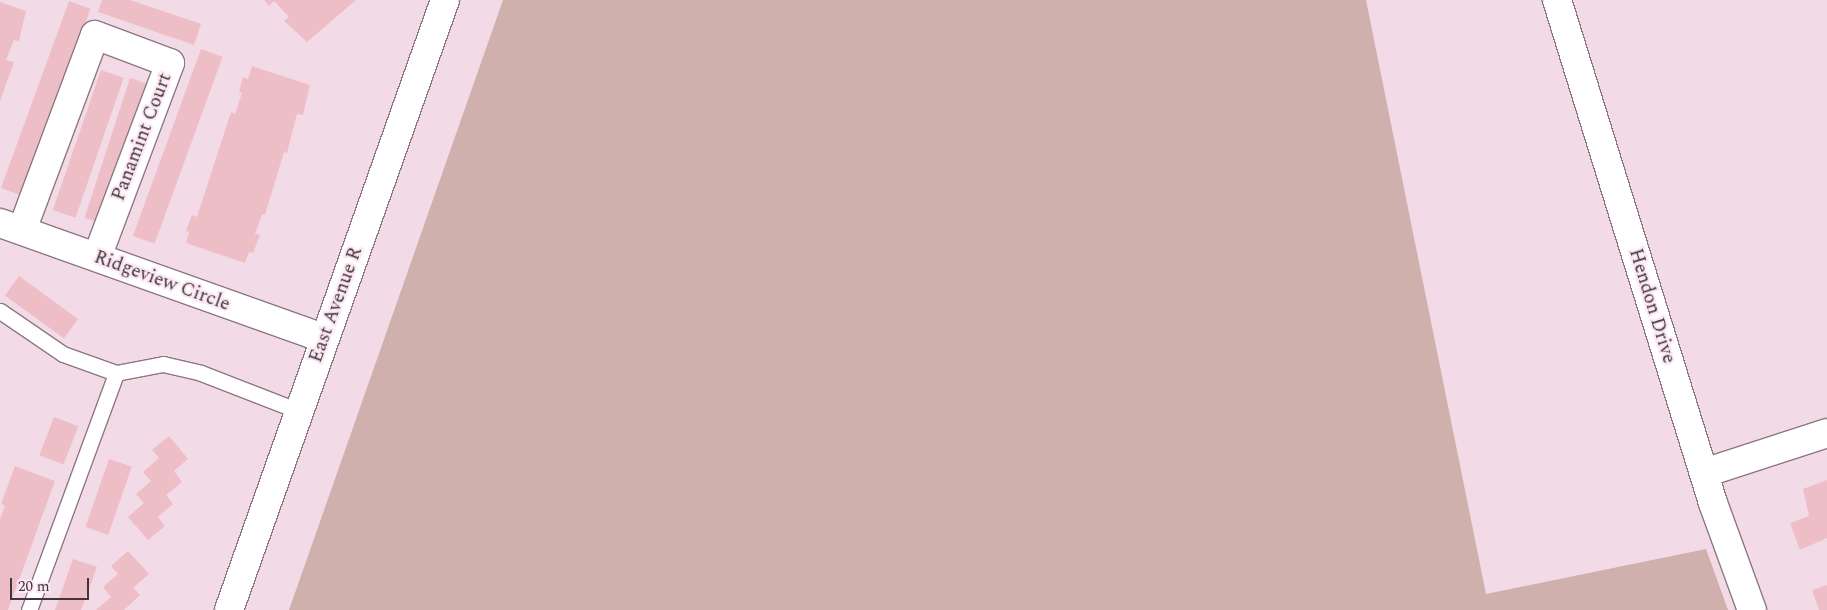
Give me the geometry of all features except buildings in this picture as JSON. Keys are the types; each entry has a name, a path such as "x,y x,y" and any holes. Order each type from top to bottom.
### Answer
{"street":[{"name":"East Avenue R","path":"229,610 445,0"},
{"name":"Hendon Drive","path":"1557,0 1704,473 1752,610"},
{"name":"Panamint Court","path":"11,226 95,35 170,63 97,257"},
{"name":"Ridgeview Circle","path":"11,226 324,338"},
{"path":"1704,473 1827,434"}],"lane":[{"path":"0,311 63,354 116,373 163,364 202,373 298,411"},
{"path":"29,610 116,373"}],"shaded area":[{"path":"503,0 1366,0 1486,594 1706,549 1728,610 289,610"}]}
